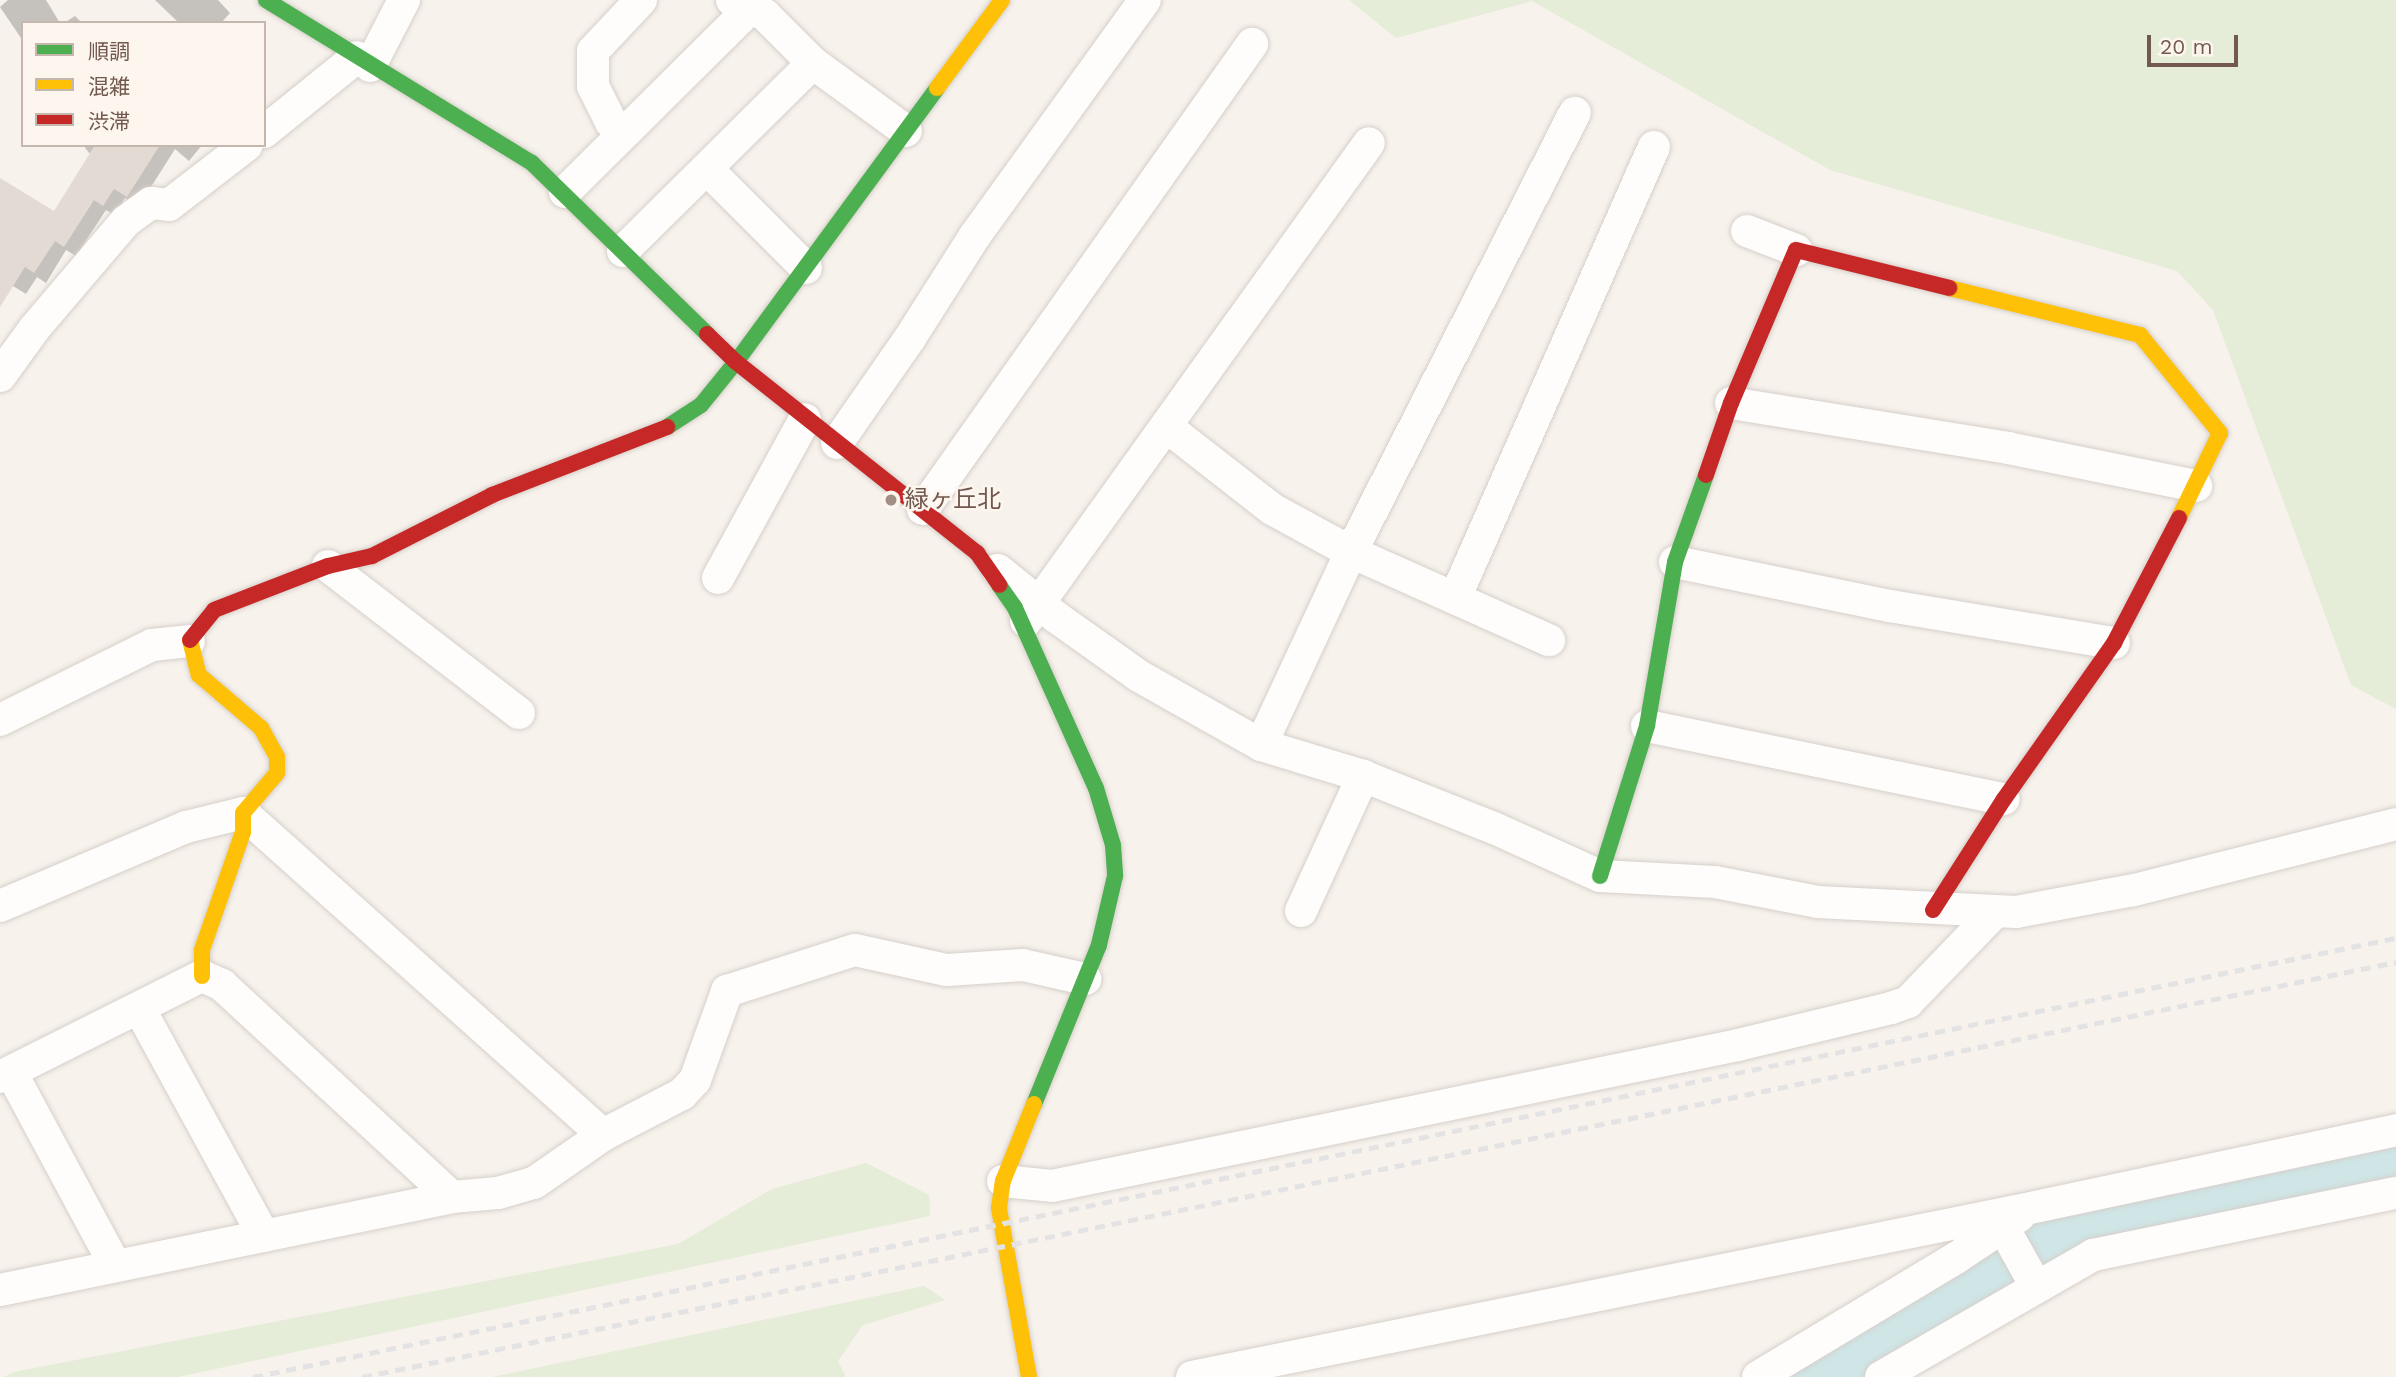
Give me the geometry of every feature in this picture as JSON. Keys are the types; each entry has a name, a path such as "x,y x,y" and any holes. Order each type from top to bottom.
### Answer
{"street":[{"path":"266,0 513,150 565,192 736,362 977,553 1031,614 1261,745 1363,776 1494,828 1600,876 1715,882 1818,902 1933,910 2016,912 2074,903 2396,824"},
{"path":"266,131 364,61 404,0"},
{"path":"622,133 611,122 593,86 593,51 641,0"},
{"path":"0,720 152,645 189,641 214,610 328,566 372,556 492,495 667,427 701,405 806,268 1002,0"},
{"path":"837,443 910,338 974,237 1144,0"},
{"path":"565,192 741,4 765,15 813,63 906,131"},
{"path":"923,509 1252,44"},
{"path":"623,251 813,63"},
{"path":"1261,745 1350,552 1576,113"},
{"path":"1031,614 1369,143"},
{"path":"0,376 34,329 126,221 151,203 169,205 244,147"},
{"path":"1455,598 1654,147"},
{"path":"706,169 806,268"},
{"path":"1747,232 1796,250 2140,335 2220,433 2196,486 2114,643 2004,799 1933,910"},
{"path":"1600,876 1647,726 1675,562 1731,403 1796,250"},
{"path":"1731,403 2008,448 2196,486"},
{"path":"718,578 805,419"},
{"path":"1167,427 1272,509 1350,552 1549,640"},
{"path":"1675,562 1890,606 2114,643"},
{"path":"328,566 519,713"},
{"path":"1029,1377 999,1208 1003,1181 1085,979 1110,906 1115,876 1113,845 1091,776 1031,614"},
{"path":"0,906 34,888 186,827 243,813 277,773 277,757 261,729 239,706 199,675 189,641"},
{"path":"1647,726 2004,799"},
{"path":"1301,911 1363,776"},
{"path":"202,976 202,950 243,832 243,813"},
{"path":"243,813 603,1135"},
{"path":"1003,1181 1052,1186 1738,1045 1891,1009 1908,1002 1995,912"},
{"path":"0,1290 452,1197 498,1194 534,1183 603,1135 682,1094 695,1080 726,991 855,950 947,970 1023,965 1085,979"},
{"path":"115,1265 6,1074 202,976"},
{"path":"202,976 222,985 452,1197"},
{"path":"139,1008 264,1236"},
{"path":"1192,1377 2032,1208 2396,1129"},
{"path":"1881,1377 2093,1255 2396,1193"},
{"path":"1758,1377 2032,1208"},
{"path":"2003,1227 2036,1286"}],"green space":[{"path":"1349,0 2396,0 2396,709 2351,685 2213,310 2177,271 1830,170 1532,1 1396,38"},
{"path":"866,1163 929,1195 930,1216 178,1377 4,1377 14,1372 678,1244 772,1189"},
{"path":"924,1286 945,1300 863,1325 838,1361 846,1377 492,1377"}],"building":[{"path":"94,147 159,147 127,197 114,189 103,206 94,200 64,247 55,241 34,273 25,267 0,307 0,178 54,211"}],"waterway":[{"path":"1817,1377 2044,1240 2396,1167"}],"railway":[{"path":"253,1377 2396,938"},
{"path":"362,1377 2396,962"}],"traffic: fast":[{"path":"266,0 532,163 707,334"},
{"path":"667,427 701,405 736,362 937,88"},
{"path":"1600,876 1647,726 1675,562 1706,475"},
{"path":"999,585 1015,608 1096,788 1113,845 1115,876 1099,945 1034,1104"}],"traffic: slow":[{"path":"937,88 1002,0"},
{"path":"1949,288 2140,335 2220,433 2179,518"},
{"path":"190,640 199,675 261,728 277,757 277,773 243,813 243,832 202,950 202,976"},
{"path":"1029,1377 999,1208 1003,1181 1034,1104"}],"traffic: jam":[{"path":"1706,475 1731,403 1796,250 1949,288"},
{"path":"707,334 736,362 977,553 999,585"},
{"path":"190,640 214,610 328,566 372,556 492,495 667,427"},
{"path":"1933,910 2004,799 2114,643 2179,518"}],"place":[{"name":"緑ヶ丘北","path":"891,500"}]}
